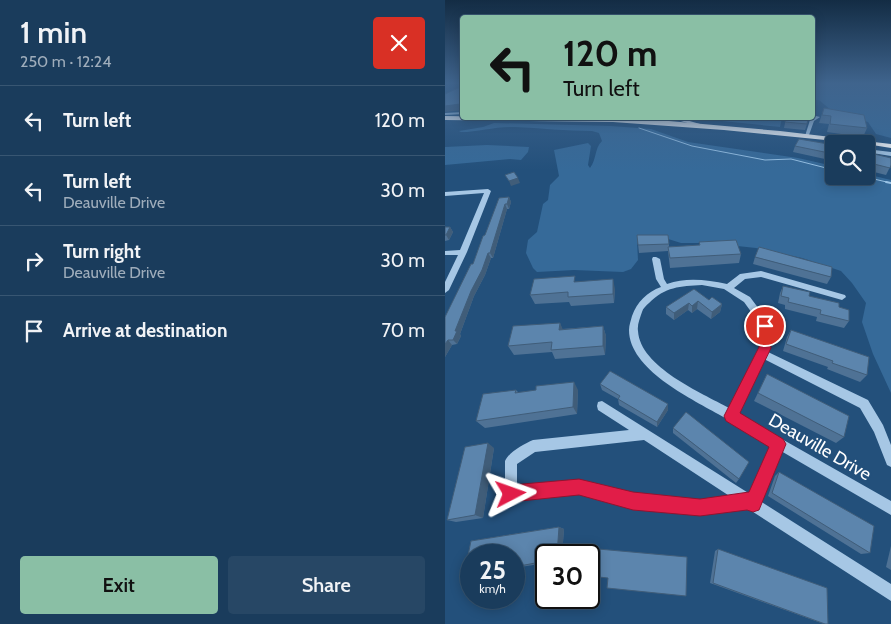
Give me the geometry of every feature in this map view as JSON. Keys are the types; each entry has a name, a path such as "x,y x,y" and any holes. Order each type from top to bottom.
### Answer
{"highway":[{"path":"445,120 668,120 891,148"},
{"path":"668,120 825,141"},
{"path":"875,147 891,148"}],"street":[{"path":"445,114 460,113"},
{"path":"807,136 812,120"},
{"path":"875,151 891,154"},
{"path":"875,157 891,160"},
{"path":"445,194 488,191 445,290"},
{"path":"445,253 463,252"},
{"path":"656,259 660,279 665,287"},
{"path":"729,287 743,276 761,274 841,297"},
{"name":"Deauville Drive","path":"731,416 763,354 766,336 762,317 749,299 729,287 698,281 683,282 665,287 648,298 639,308 634,319 635,340 640,352 652,366 674,382 731,416 778,444 891,508"},
{"path":"763,354 864,404 879,429 891,461"},
{"path":"602,406 891,593"},
{"path":"645,434 533,446 511,461 511,494 579,487 633,501 700,508 751,502"},
{"path":"751,502 778,444"}],"shaded area":[{"path":"838,112 891,112 891,138 876,134 868,122"},
{"path":"712,120 782,120 780,127"},
{"path":"494,123 651,129 688,142 798,158 825,164 825,185 875,185 875,176 891,180 891,393 873,354 862,322 866,303 841,271 802,258 756,248 709,243 681,243 665,238 649,238 637,241 638,260 631,269 623,272 574,270 537,272 526,253 528,240 537,232 543,204 548,200 550,185 559,176 554,150 588,143 591,146 588,165 590,168 602,141 599,133 592,131 508,127 468,132 459,131"},
{"path":"487,145 529,147 528,152 521,160 510,159 445,165 445,147"}],"building":[{"path":"823,112 848,112 864,115 867,128 830,124 831,116 822,115"},
{"path":"786,120 808,120 807,124 785,122"},
{"path":"799,139 825,143 825,152 795,146"},
{"path":"875,154 891,158 890,168 875,164"},
{"path":"514,172 518,178 509,181 505,175"},
{"path":"509,197 507,204 505,204 490,253 488,253 471,291 455,331 457,331 453,340 448,340 445,344 445,317 471,264 473,264 499,198"},
{"path":"445,227 450,227 446,235 445,235"},
{"path":"637,235 668,235 669,244 638,245"},
{"path":"736,240 741,254 670,258 668,247 700,245 699,242"},
{"path":"759,247 832,267 831,277 755,257"},
{"path":"575,276 574,282 613,279 613,294 568,297 568,292 530,295 534,279"},
{"path":"783,286 810,292 809,296 839,303 839,307 849,310 849,321 820,314 821,310 788,302 789,298 781,296"},
{"path":"694,289 709,300 712,297 722,304 712,312 698,301 692,306 689,303 674,313 666,307"},
{"path":"560,323 559,330 603,326 603,346 551,350 552,342 508,346 513,326"},
{"path":"791,330 869,357 867,375 786,344"},
{"path":"610,371 668,404 657,422 618,399 620,396 600,384"},
{"path":"767,374 849,416 844,437 758,393"},
{"path":"574,382 573,407 476,421 483,394 516,390 515,393 536,390 536,386"},
{"path":"686,412 749,462 739,479 673,428"},
{"path":"488,443 475,515 447,520 465,447"},
{"path":"779,472 874,526 870,553 772,493"},
{"path":"559,527 558,544 535,544 535,563 525,565 525,544 470,544 471,541"},
{"path":"600,549 687,557 686,596 607,588 608,578 600,577"},
{"path":"718,549 827,588 828,624 713,583"}],"waterway":[{"path":"639,128 692,146 765,160 791,159 825,168"},
{"path":"875,179 891,183 886,182"}],"route":[{"path":"511,494 579,487 633,501 700,508 748,501 753,504 778,444 731,416 765,348 765,326"}]}
